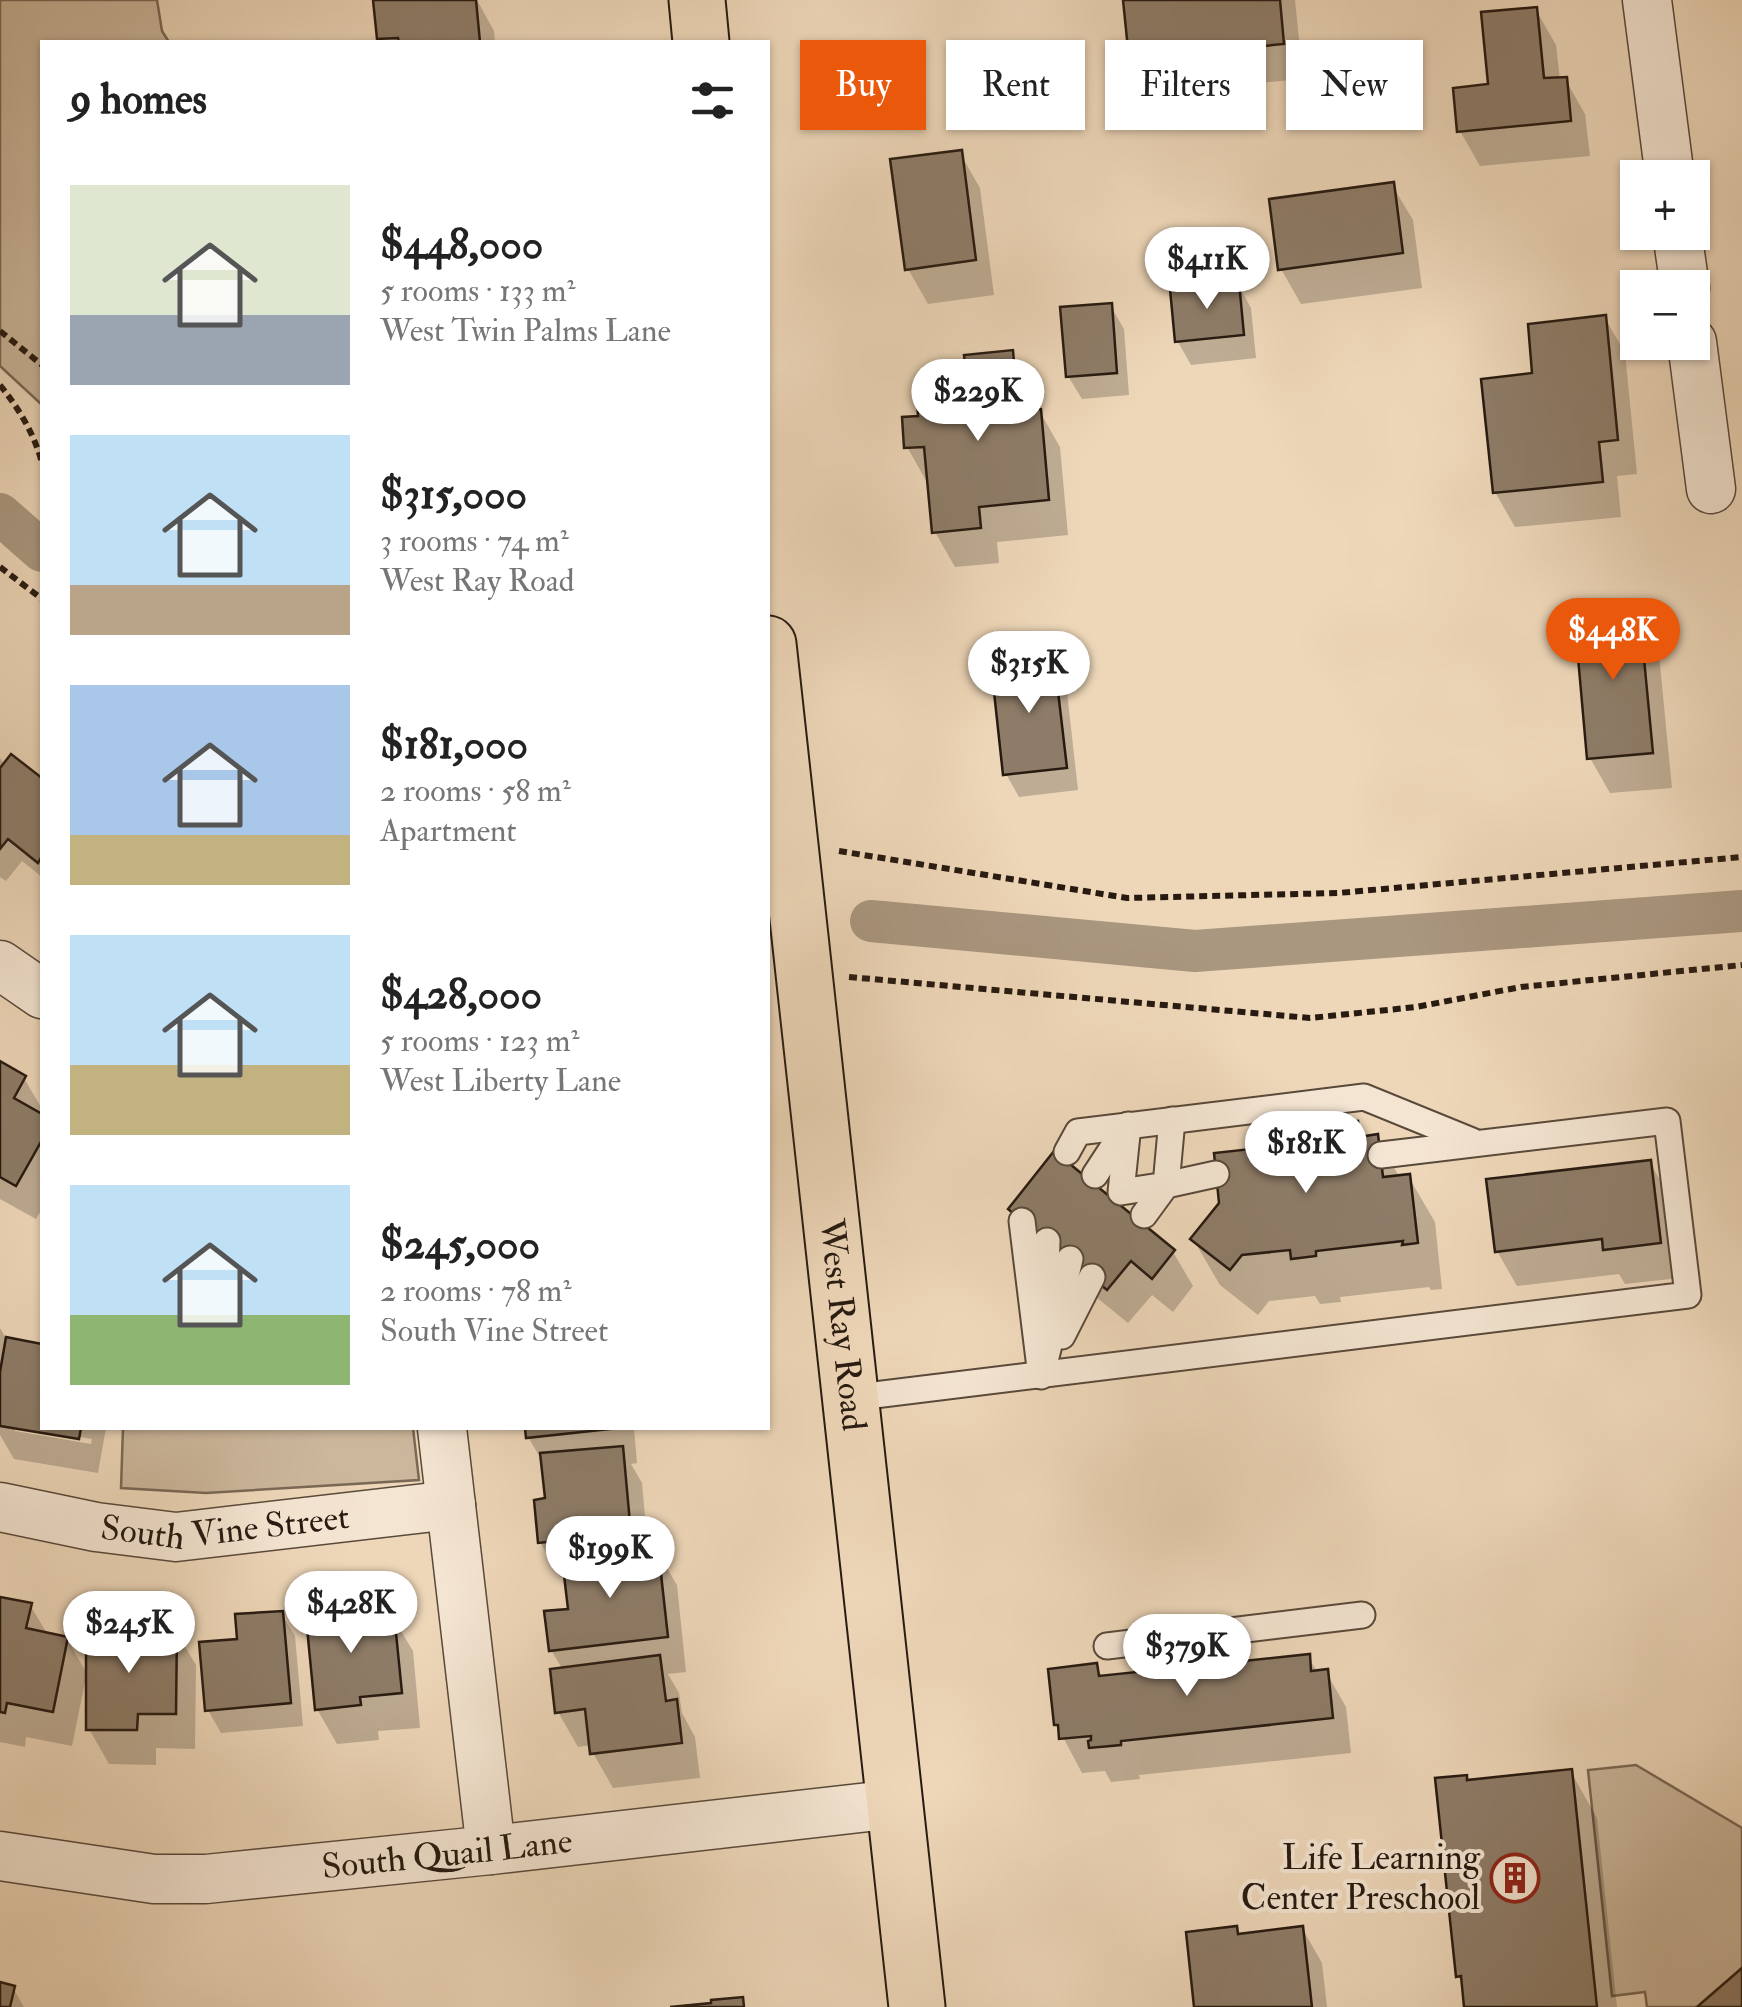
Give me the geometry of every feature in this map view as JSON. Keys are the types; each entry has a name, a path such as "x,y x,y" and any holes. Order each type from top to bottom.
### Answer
{"main road":[{"path":"697,0 702,40"},
{"name":"West Ray Road","path":"770,684 917,2007"}],"street":[{"path":"1646,0 1668,160"},
{"path":"1694,360 1711,489"},
{"path":"0,965 40,993"},
{"path":"442,1430 491,1850"},
{"name":"South Vine Street","path":"0,1507 96,1527 176,1537 450,1506"},
{"name":"South Quail Lane","path":"0,1856 154,1879 206,1879 895,1804"}],"lane":[{"path":"1067,1152 1078,1132 1364,1098 1477,1143"},
{"path":"1144,1215 1166,1184 1172,1120"},
{"path":"850,1398 1688,1295 1667,1120 1381,1155"},
{"path":"1095,1175 1128,1125"},
{"path":"1128,1125 1121,1192 1216,1174"},
{"path":"1022,1221 1042,1376"},
{"path":"1042,1376 1047,1241"},
{"path":"1042,1376 1070,1259"},
{"path":"1042,1376 1092,1277"},
{"path":"1107,1646 1362,1615"}],"path":[{"path":"0,331 40,363"},
{"path":"0,385 23,418 40,455"},
{"path":"0,567 40,597"},
{"path":"790,854 923,866 1127,898 1338,893 1742,857"},
{"path":"803,960 1310,1018 1416,1007 1520,987 1742,965"}],"shaded area":[{"path":"0,0 157,0 162,31 168,40 40,40 40,403 0,366"},
{"path":"123,1430 413,1430 419,1480 206,1493 121,1488"},
{"path":"1636,1765 1742,1828 1742,1968 1697,2007 1647,2007 1645,1992 1612,1996 1588,1770"}],"building":[{"path":"373,0 476,0 480,40 377,39"},
{"path":"1123,0 1280,0 1284,44 1266,46 1266,40 1127,40"},
{"path":"1537,7 1544,78 1567,77 1571,121 1457,132 1453,88 1488,84 1481,12"},
{"path":"962,150 976,260 905,270 890,159"},
{"path":"1394,182 1403,253 1278,270 1269,199"},
{"path":"1239,282 1244,335 1175,342 1170,289"},
{"path":"1112,303 1117,373 1066,377 1060,307"},
{"path":"1606,315 1618,440 1599,442 1603,482 1493,493 1481,379 1532,373 1528,324"},
{"path":"1013,350 1018,411 1041,409 1049,500 979,507 981,528 932,533 924,447 904,448 902,417 918,416 916,387 967,383 964,355"},
{"path":"1639,606 1653,753 1587,759 1574,612"},
{"path":"1054,657 1067,768 1003,775 991,664"},
{"path":"11,754 40,776 38,863 8,839 0,849 0,768"},
{"path":"0,1061 26,1076 14,1098 40,1113 40,1144 16,1186 0,1177"},
{"path":"1358,1121 1359,1137 1378,1134 1383,1177 1410,1174 1418,1243 1402,1245 1403,1241 1316,1251 1316,1256 1291,1259 1290,1250 1242,1255 1230,1270 1190,1239 1219,1203 1214,1153 1261,1148 1260,1132"},
{"path":"1054,1151 1175,1250 1152,1279 1131,1261 1107,1290 1008,1209"},
{"path":"1651,1160 1661,1243 1603,1250 1602,1239 1495,1252 1486,1179"},
{"path":"6,1337 40,1344 40,1430 81,1430 79,1439 0,1426 0,1372"},
{"path":"525,1430 600,1430 526,1438"},
{"path":"623,1446 631,1534 538,1543 534,1500 545,1498 540,1453"},
{"path":"658,1547 668,1637 549,1651 544,1611 568,1609 562,1558"},
{"path":"0,1597 32,1603 26,1628 68,1637 53,1712 7,1703 5,1713 0,1712"},
{"path":"352,1603 353,1617 394,1613 402,1693 360,1697 361,1705 315,1710 305,1607"},
{"path":"283,1611 291,1703 205,1711 199,1642 237,1639 235,1614"},
{"path":"86,1627 177,1628 176,1714 138,1714 137,1730 86,1730"},
{"path":"1310,1654 1311,1671 1328,1669 1333,1718 1121,1741 1121,1745 1089,1748 1091,1736 1059,1739 1058,1725 1054,1725 1048,1669 1097,1663 1099,1676"},
{"path":"660,1655 666,1701 677,1699 682,1743 590,1754 585,1709 555,1713 550,1669"},
{"name":"Life Learning Center Preschool","path":"1572,1769 1597,2007 1464,2007 1461,1976 1456,1977 1435,1778 1467,1775 1467,1780"},
{"path":"1237,1926 1238,1934 1303,1926 1312,2007 1194,2007 1186,1932"},
{"path":"1742,1968 1742,2007 1697,2007"},
{"path":"0,1982 15,1986 10,2007 0,2007"},
{"path":"743,1997 744,2007 670,2007 711,2003"}],"waterway":[{"path":"0,514 40,549"},
{"path":"871,921 1195,951 1742,911"}],"place":[{"name":"Life Learning Center Preschool","path":"1515,1878"}]}
